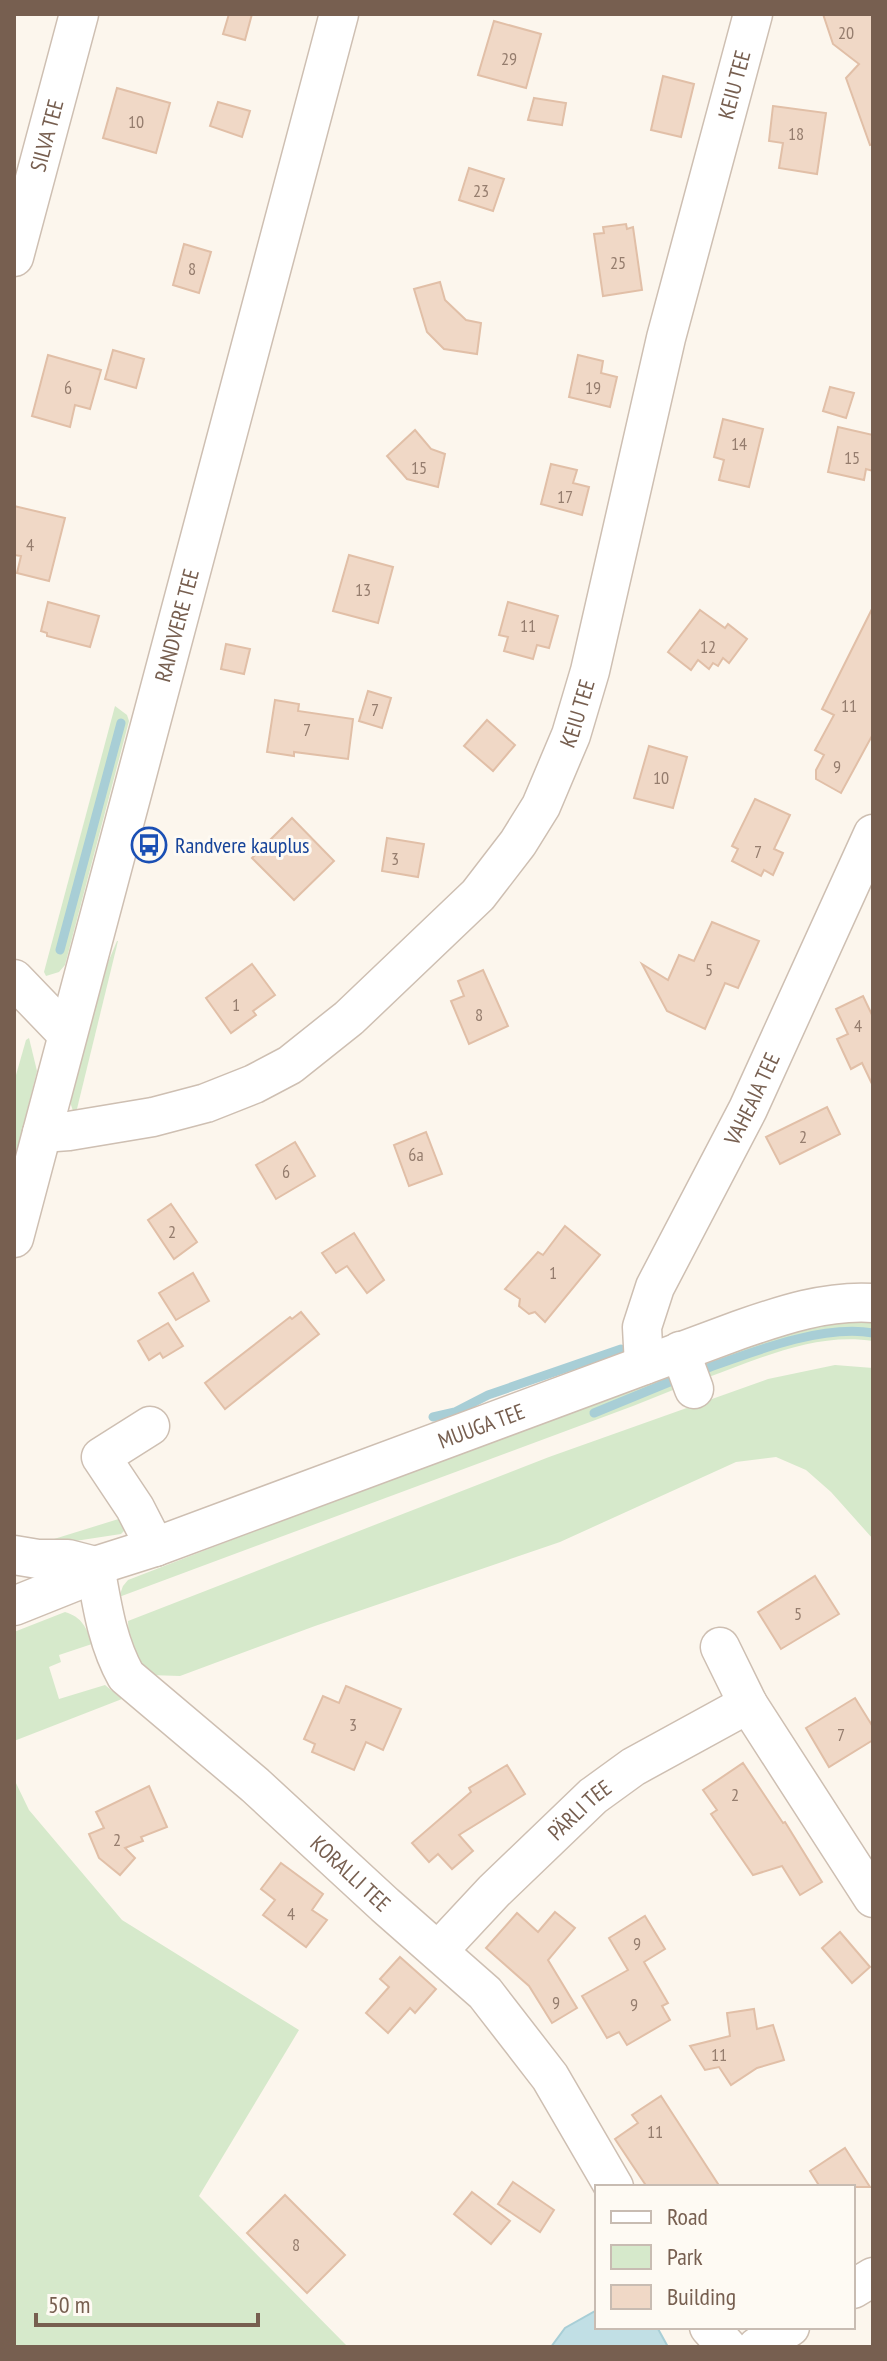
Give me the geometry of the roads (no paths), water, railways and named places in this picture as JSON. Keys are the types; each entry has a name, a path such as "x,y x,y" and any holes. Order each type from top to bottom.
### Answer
{"street":[{"name":"SILVA TEE","path":"14,257 79,14"},
{"name":"RANDVERE TEE","path":"14,1238 339,14"},
{"name":"KEIU TEE","path":"42,1133 153,1117 206,1103 254,1084 290,1065 349,1018 478,895 504,865 526,831 541,806 571,735 590,671 666,338 753,14"},
{"name":"VAHEAIA TEE","path":"644,1365 642,1327 655,1287 748,1109 873,834"},
{"path":"14,979 67,1034"},
{"name":"MUUGA TEE","path":"14,1606 74,1582 95,1566 155,1547 680,1351 780,1316 823,1306 873,1303"},
{"path":"680,1351 694,1389"},
{"path":"150,1426 101,1457 135,1508 155,1547"},
{"name":"MUUGA TEE","path":"14,1555 68,1559 95,1566"},
{"name":"KORALLI TEE","path":"95,1566 107,1631 114,1654 126,1676 255,1785 485,1993 550,2077 613,2185"},
{"path":"720,1647 748,1704 873,1898"},
{"name":"PÄRLI TEE","path":"438,1951 494,1891 593,1796 633,1767 748,1704"},
{"path":"855,2288 873,2277"},
{"path":"711,2329 727,2347"},
{"path":"757,2347 787,2329"}],"water":[{"path":"595,2311 595,2329 658,2329 668,2347 551,2347 565,2328"}],"waterway":[{"path":"60,950 121,723"},
{"path":"702,1370 763,1348 809,1336 853,1331 873,1333"},
{"path":"433,1417 455,1412 488,1395 621,1349"},
{"path":"594,1413 672,1381"}],"place":[{"name":"Randvere kauplus","path":"149,845"}]}
